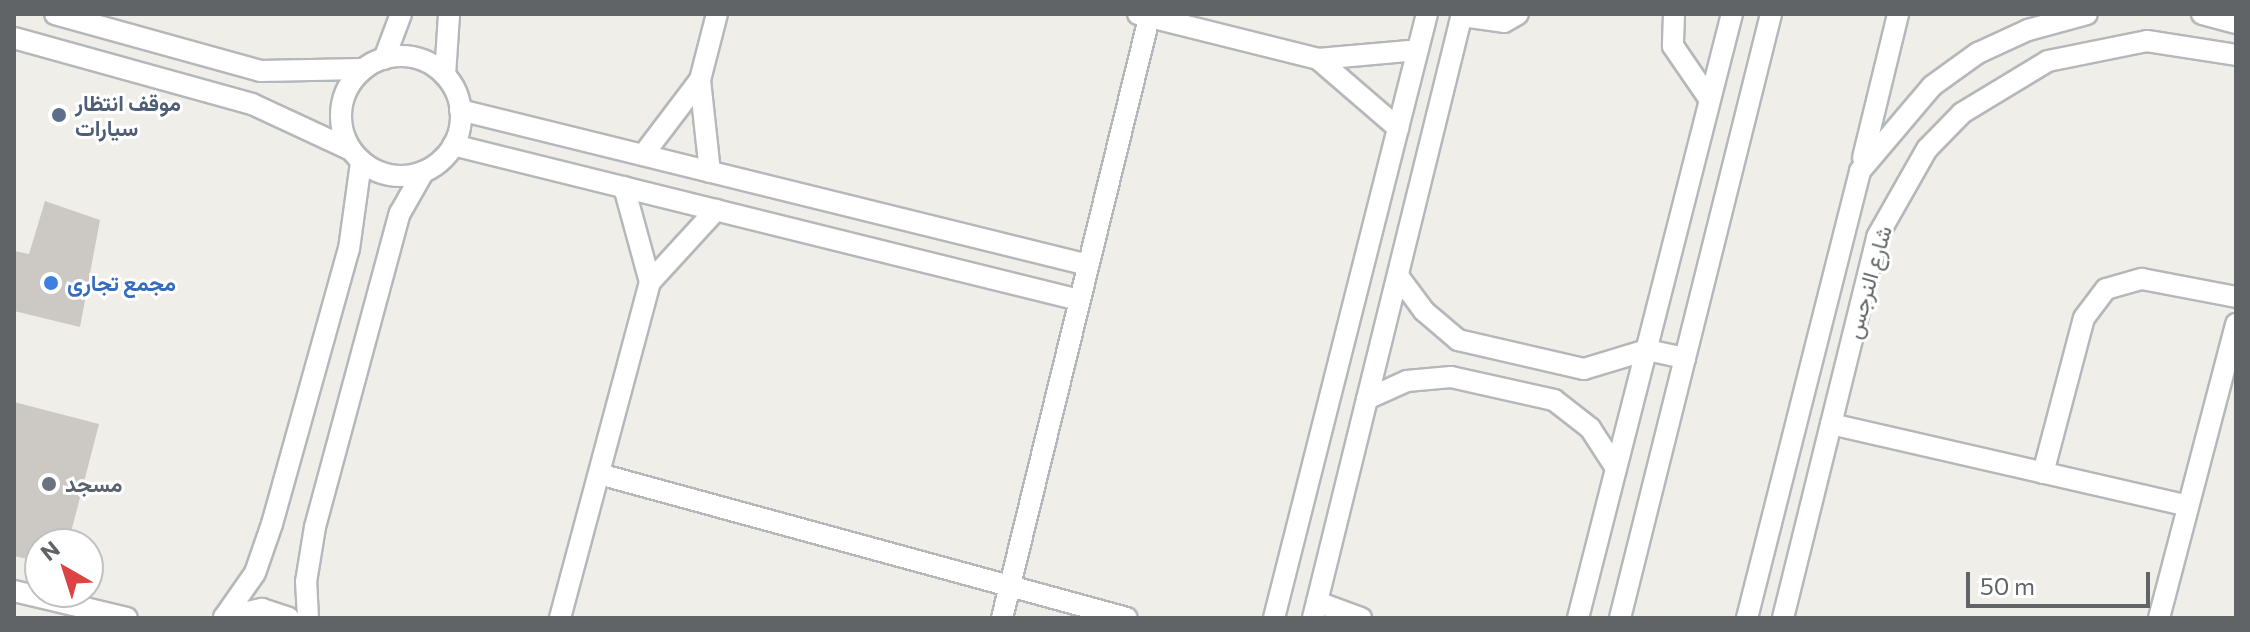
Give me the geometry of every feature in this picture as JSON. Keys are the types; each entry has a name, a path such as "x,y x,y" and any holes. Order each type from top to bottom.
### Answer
{"street":[{"path":"55,14 260,71 363,69 384,59 416,58 445,75"},
{"path":"384,59 401,14"},
{"path":"308,618 306,582 319,512 400,213 424,171 453,145 460,110 445,75 449,14"},
{"path":"710,172 700,80 717,14"},
{"path":"1254,618 1276,611 1427,14"},
{"path":"1361,618 1315,610 1462,15 1504,22 1518,14"},
{"path":"1674,14 1673,46 1710,100"},
{"path":"1578,618 1732,14"},
{"path":"1620,618 1771,14"},
{"path":"1860,171 1898,14"},
{"name":"شارع النرجس","path":"1748,618 1860,171 1932,86 1978,53 2028,30 2087,14"},
{"path":"2202,14 2236,23"},
{"path":"1002,618 1145,15 1318,59 1418,50"},
{"path":"14,38 252,104 391,175 424,171"},
{"name":"شارع النرجس","path":"1783,618 1877,237 1919,160 1962,113 2026,72 2097,47 2147,41 2236,55"},
{"path":"1318,59 1398,128"},
{"path":"223,617 255,573 272,524 349,249 356,156 342,127 342,101 363,69"},
{"path":"643,155 700,80"},
{"path":"460,110 1088,265"},
{"path":"453,145 1079,300"},
{"path":"624,187 650,282"},
{"path":"560,618 650,282 716,210"},
{"path":"1398,276 1424,311 1458,340 1584,369 1647,350 1685,358"},
{"path":"2043,473 2084,318 2106,289 2142,279 2236,297"},
{"path":"2159,618 2236,324"},
{"path":"1367,399 1407,381 1451,377 1554,400 1590,428 1616,468"},
{"path":"1831,424 2188,506"},
{"path":"599,474 1127,618"},
{"path":"14,591 127,618"},
{"path":"223,617 262,609 289,618"}],"building":[{"name":"مجمع تجارى","path":"45,201 100,220 80,327 14,311 14,251 29,254"},
{"name":"مسجد","path":"14,402 99,424 72,528 24,528 24,558 14,556"}],"place":[{"name":"موقف انتظار سيارات","path":"59,115"},
{"name":"مجمع تجارى","path":"51,283"},
{"name":"مسجد","path":"49,484"}]}
